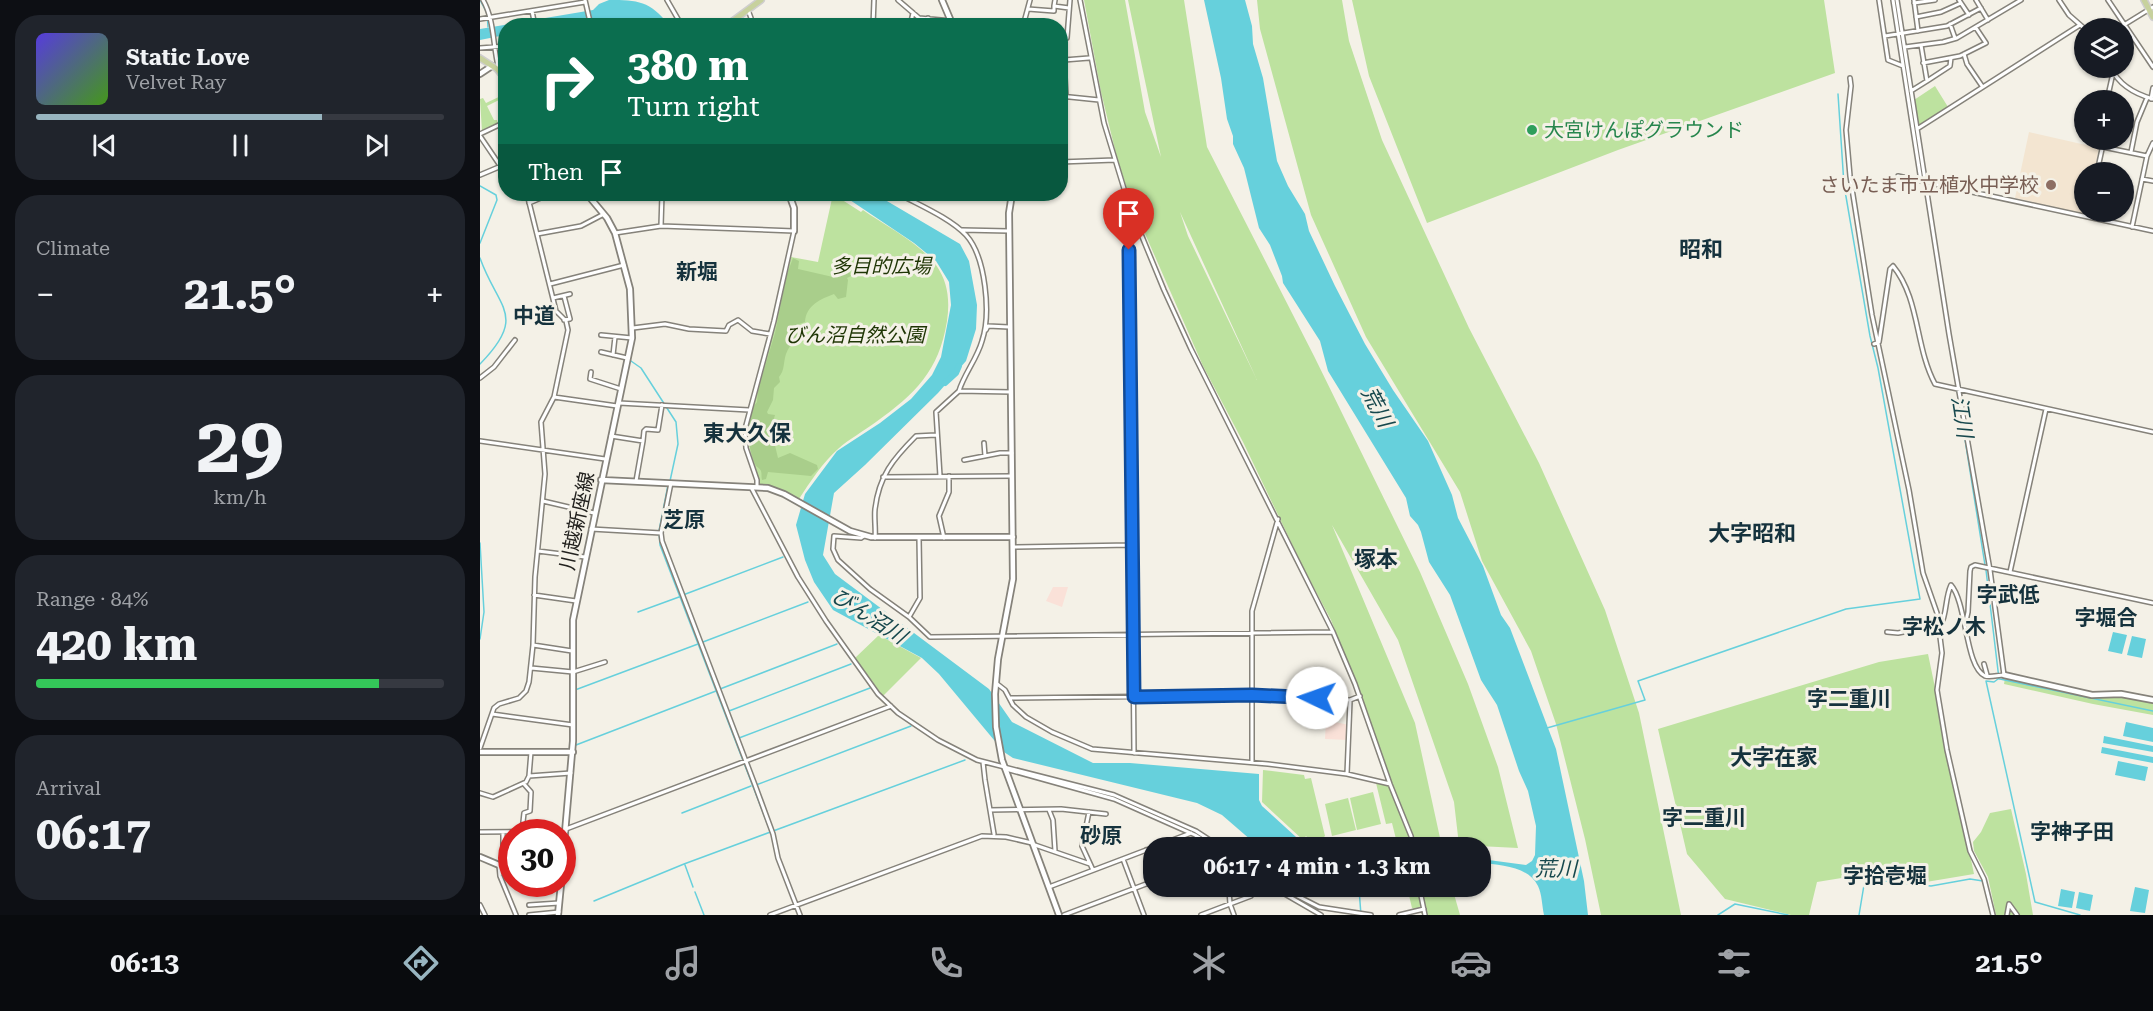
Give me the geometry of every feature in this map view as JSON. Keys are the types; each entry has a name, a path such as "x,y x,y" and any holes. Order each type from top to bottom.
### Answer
{"main road":[{"path":"737,18 761,0"},
{"path":"2144,0 2151,9 2153,17"},
{"path":"480,58 498,70"}],"street":[{"path":"480,74 498,66 490,19 483,0"},
{"path":"667,0 677,18"},
{"path":"873,18 874,0"},
{"path":"898,0 919,18 928,18"},
{"path":"942,0 951,18"},
{"path":"1025,18 1030,0"},
{"path":"1028,9 1054,11 1055,0"},
{"path":"1068,23 1070,0"},
{"path":"1080,0 1099,100 1114,160 1129,205 1177,319 1333,632 1360,696 1411,837"},
{"path":"1880,0 1888,60 1903,66"},
{"path":"1895,0 1986,567 2001,675"},
{"path":"1918,31 1914,2 1935,0"},
{"path":"1976,0 1988,20"},
{"path":"1903,48 1955,38 1977,28 2021,0"},
{"path":"2059,0 2074,20"},
{"path":"2108,0 2122,18"},
{"path":"1916,17 1941,12 1960,1 1969,15"},
{"path":"480,19 585,2 589,18"},
{"path":"1054,6 1069,8"},
{"path":"1885,36 1950,24 1981,8"},
{"path":"2134,19 2151,9"},
{"path":"748,10 751,18"},
{"path":"532,11 533,18"},
{"path":"912,18 913,12"},
{"path":"1950,24 1955,38"},
{"path":"1923,63 1951,58 1986,44 1977,28"},
{"path":"1917,129 2074,29"},
{"path":"2134,37 2153,67"},
{"path":"1921,45 1927,81"},
{"path":"480,48 498,46"},
{"path":"1903,48 1903,66 1917,129 1923,182"},
{"path":"1964,54 1966,64 1983,87"},
{"path":"1068,60 1090,58"},
{"path":"1909,91 1950,66 1951,58"},
{"path":"1850,78 1846,130 1851,182 1876,343 1907,478 1923,573 1936,608 1942,653 1937,690 1947,750 1970,851 1984,879 1993,915"},
{"path":"2119,78 2131,91 2150,99"},
{"path":"2131,153 2137,122 2150,99 2153,88"},
{"path":"1068,97 1099,100"},
{"path":"498,126 480,135 498,162"},
{"path":"2132,227 2147,156 2153,143"},
{"path":"2117,150 2147,156"},
{"path":"1068,161 1114,160"},
{"path":"480,175 498,167"},
{"path":"1898,176 2074,214"},
{"path":"2142,179 2153,181"},
{"path":"528,201 556,311 567,324 568,330 554,397 541,422 545,474 528,687 519,698 499,704 491,714 480,750 573,752"},
{"path":"529,204 535,201"},
{"name":"川越新座線","path":"567,819 573,752 572,651 576,601 632,339 631,298 624,265 615,233 594,201"},
{"path":"661,226 663,201"},
{"path":"757,487 746,443 745,429 794,231 794,208 792,201"},
{"path":"911,201 960,230 970,242 980,264 987,310 985,332"},
{"path":"1012,201 1012,588 995,686 996,727 1000,754 1059,915"},
{"path":"1129,205 1134,753"},
{"path":"537,234 581,226 604,214"},
{"path":"2110,222 2153,231"},
{"path":"615,233 661,226 794,231"},
{"path":"960,230 1010,231"},
{"path":"550,284 624,265"},
{"path":"1876,343 1879,342 1890,269 1893,266 1907,290 1926,362 1933,380 1939,386 2153,432"},
{"path":"553,298 570,294"},
{"path":"564,296 570,319 564,320"},
{"path":"632,328 665,324 689,329 726,331 729,325 738,320 752,331 770,334"},
{"path":"940,477 936,412 959,392 988,326 1010,327"},
{"path":"601,335 632,339"},
{"path":"613,355 615,337"},
{"path":"480,378 498,363 515,340"},
{"path":"601,352 629,359"},
{"path":"591,372 590,379 621,389"},
{"path":"959,392 1011,392"},
{"path":"554,397 617,404 749,410"},
{"path":"636,481 644,431 646,429 658,430 663,405"},
{"path":"2010,572 2046,409"},
{"path":"875,538 875,510 883,477 899,453 916,436 936,435"},
{"path":"610,436 643,441"},
{"path":"480,441 605,459"},
{"path":"984,443 985,456"},
{"path":"964,460 1012,453"},
{"path":"944,538 939,516 949,492 949,476"},
{"path":"883,477 1012,476"},
{"path":"601,480 757,487 776,491 832,521 864,536 875,538 1013,537"},
{"path":"671,483 661,533 662,541 773,834 778,858 800,915"},
{"path":"751,487 798,577 826,621 874,689 891,706 939,740 975,759 1114,799 1198,837"},
{"path":"543,501 594,513"},
{"path":"1252,762 1252,612 1278,519"},
{"path":"591,529 661,533"},
{"path":"864,536 861,538 834,536 832,545 835,557 870,589 909,617 930,637 1333,632"},
{"path":"909,617 920,598 919,538"},
{"path":"1013,547 1131,545"},
{"path":"538,551 585,557"},
{"path":"1965,622 1968,615 1970,570 1974,566 2153,603"},
{"path":"1887,632 1898,633 1939,626 1944,620 1951,585 1956,590 1965,622 1966,638 1978,668 1983,674 1989,677 2001,675 2098,696 2121,694 2153,700"},
{"path":"534,595 576,601"},
{"path":"533,645 572,651"},
{"path":"531,668 573,672 605,662"},
{"path":"1984,664 1989,677"},
{"path":"995,686 1010,698 1013,705 1026,717 1068,740 1092,749 1252,762 1347,774 1390,784"},
{"path":"1010,698 1252,695 1350,700 1360,696"},
{"path":"1347,774 1350,700"},
{"path":"576,826 891,706"},
{"path":"491,714 573,725"},
{"path":"480,793 493,797 524,783 529,776 531,752"},
{"path":"984,762 994,835"},
{"path":"1005,768 1119,797 1205,837"},
{"path":"529,776 571,773"},
{"path":"523,819 524,813 530,811 531,792 524,783"},
{"path":"990,810 1089,811 1106,814"},
{"path":"1049,810 1053,820 1055,851"},
{"path":"1089,811 1082,846 1093,870"},
{"path":"480,832 498,831"},
{"path":"1180,837 1191,833"},
{"path":"770,915 978,837 994,835 1032,844 1090,864"},
{"path":"1048,887 1143,851"},
{"path":"480,857 498,865"},
{"path":"1123,859 1144,915"},
{"path":"1065,915 1143,885"},
{"path":"509,897 516,915"},
{"path":"529,915 559,914 560,897"},
{"path":"1229,897 1234,915"},
{"path":"1201,915 1248,897"},
{"path":"1290,897 1321,915"},
{"path":"1299,897 1319,907 1371,915"},
{"path":"1421,897 1425,915"},
{"path":"529,905 559,903"},
{"path":"2007,915 2009,904 2017,915"},
{"path":"480,905 485,915"},
{"path":"1400,915 1424,909"}],"shaded area":[{"name":"さいたま市立植水中学校","path":"2029,132 2074,142 2074,150 2099,150 2096,162 2074,162 2074,211 2015,198"},
{"path":"1053,587 1068,587 1062,607 1046,601"},
{"path":"1326,720 1349,725 1348,740 1325,739"}],"green space":[{"path":"1084,0 1125,0 1145,112 1161,157 1128,0 1184,0 1207,147 1314,356 1420,572 1468,684 1498,767 1518,848 1491,847 1491,837 1458,837 1454,802 1398,640 1332,525 1415,723 1440,837 1396,837 1392,823 1386,824 1376,783 1391,782 1370,720 1331,620 1203,366 1132,204 1117,158 1101,92","holes":["1180,212 1257,380 1188,236"]},
{"path":"1257,0 1342,0 1349,41 1382,140 1469,328 1539,463 1605,610 1639,713 1681,915 1601,915 1585,839 1556,724 1531,651 1482,561 1460,492 1366,337 1311,215 1260,29"},
{"name":"大宮けんぽグラウンド","path":"1352,0 1824,0 1835,73 1618,150 1427,223 1369,76"},
{"path":"1935,86 1948,107 1918,127 1914,100"},
{"path":"498,97 498,100 487,106 498,124 482,132 480,99 483,98 486,103"},
{"name":"びん沼自然公園","path":"831,201 844,201 861,212 863,210 901,235 929,257 940,271 946,285 948,313 938,354 923,380 902,401 832,454 799,499 775,488 760,485 750,450 748,426 791,257 818,262"},
{"path":"793,258 799,261 798,269 833,277 837,271 844,269 851,276 847,278 846,297 838,299 834,294 819,301 808,311 805,322 799,324 796,336 786,354 779,377 780,382 774,388 773,400 767,412 775,415 771,429 778,458 790,453 817,465 818,469 811,476 768,472 766,479 762,480 761,471 750,449 748,424 757,402 787,274"},
{"path":"879,635 921,658 883,696 855,658"},
{"path":"1928,654 1974,874 1926,882 1860,875 1817,882 1809,915 1791,915 1725,899 1687,854 1658,729 1879,662"},
{"path":"2005,678 2097,698 2121,695 2153,701 2153,715 2004,684"},
{"path":"1263,770 1304,775 1305,779 1311,778 1325,836 1300,837 1262,802"},
{"path":"1373,792 1381,824 1357,830 1350,798"},
{"path":"1348,798 1356,830 1332,836 1325,804"},
{"path":"2011,809 2033,915 1996,915 1988,877 1974,851 1973,842 1981,832 1990,813"},
{"path":"1409,897 1455,897 1460,915 1424,915 1412,908"}],"water":[{"path":"609,0 636,2 656,11 663,18 545,18 593,10 599,4"},
{"name":"荒川","path":"1204,0 1245,0 1252,26 1253,44 1263,78 1277,161 1288,186 1305,214 1309,231 1365,344 1428,441 1452,495 1458,518 1483,566 1501,615 1510,628 1556,749 1584,881 1588,915 1544,915 1538,886 1528,874 1521,870 1491,864 1491,860 1526,865 1532,861 1535,855 1536,826 1528,791 1497,705 1481,680 1450,595 1429,562 1421,532 1410,516 1406,498 1328,371 1320,341 1283,283 1270,245 1259,228 1244,168 1233,144"},
{"path":"498,26 498,36 480,40 480,29"},
{"path":"851,201 887,201 960,244 969,261 977,305 976,329 966,361 938,393 834,493 823,555 835,574 989,689 1012,722 1093,763 1130,763 1259,774 1259,800 1262,806 1296,837 1247,837 1222,815 1197,803 1013,758 1004,752 939,674 922,658 833,610 814,582 805,560 796,525 805,494 837,451 880,423 911,399 932,375 941,357 951,305 949,282 936,261 914,243"},
{"path":"2113,632 2127,635 2122,654 2108,651"},
{"path":"2132,636 2146,639 2142,658 2127,655"},
{"path":"2126,722 2153,728 2153,742 2123,736"},
{"path":"2104,736 2153,746 2153,752 2103,743"},
{"path":"2102,747 2153,757 2153,763 2101,753"},
{"path":"2118,761 2148,767 2145,781 2115,775"},
{"path":"2135,887 2149,890 2145,913 2130,911"},
{"path":"2061,889 2075,892 2072,908 2058,906"},
{"path":"2079,892 2093,895 2090,911 2076,908"}],"waterway":[{"path":"480,0 487,13 488,27"},
{"name":"江川","path":"1895,0 1985,565"},
{"path":"1547,728 1645,700 1638,681 1846,609 1920,599 1844,185 1838,94"},
{"path":"480,186 496,195 497,200 480,243"},
{"path":"480,258 501,301 506,322 503,334 495,347 480,364"},
{"path":"631,361 641,368 676,422 678,444 670,481"},
{"name":"びん沼川","path":"945,383 956,373 959,366"},
{"path":"668,485 659,531 660,545 769,828"},
{"path":"480,543 484,612 480,639"},
{"path":"683,595 783,557"},
{"name":"江川","path":"1986,570 1999,679"},
{"path":"638,612 679,597"},
{"path":"703,642 808,602"},
{"path":"575,690 698,644"},
{"path":"720,689 837,644"},
{"path":"729,711 851,664"},
{"path":"1998,679 1994,682 1986,681 2035,902 2080,915"},
{"name":"江川","path":"2000,679 2153,711"},
{"path":"739,738 870,688"},
{"path":"576,745 716,691"},
{"path":"756,785 911,726"},
{"path":"594,901 684,864 965,760"},
{"path":"682,813 751,786"},
{"path":"685,865 693,887"},
{"path":"1859,915 1865,879 1931,886 1970,879 1983,881"},
{"path":"695,892 704,915"},
{"path":"1360,897 1361,915"},
{"path":"1718,915 1735,904 1788,915"}],"place":[{"name":"大宮けんぽグラウンド","path":"1532,130"},
{"name":"さいたま市立植水中学校","path":"2051,185"}],"district":[{"name":"昭和","path":"1701,249"},
{"name":"新堀","path":"697,272"},
{"name":"中道","path":"534,316"},
{"name":"東大久保","path":"747,433"},
{"name":"芝原","path":"684,520"},
{"name":"大字昭和","path":"1752,533"},
{"name":"塚本","path":"1376,559"},
{"name":"字武低","path":"2008,595"},
{"name":"字堀合","path":"2106,618"},
{"name":"字松ノ木","path":"1944,627"},
{"name":"字二重川","path":"1849,699"},
{"name":"大字在家","path":"1774,757"},
{"name":"字二重川","path":"1704,818"},
{"name":"字神子田","path":"2072,832"},
{"name":"砂原","path":"1101,836"},
{"name":"字拾壱堀","path":"1885,876"}],"route":[{"path":"1129,250 1134,697 1252,695 1317,698"}],"park label":[{"name":"多目的広場","path":"881,266"}]}
